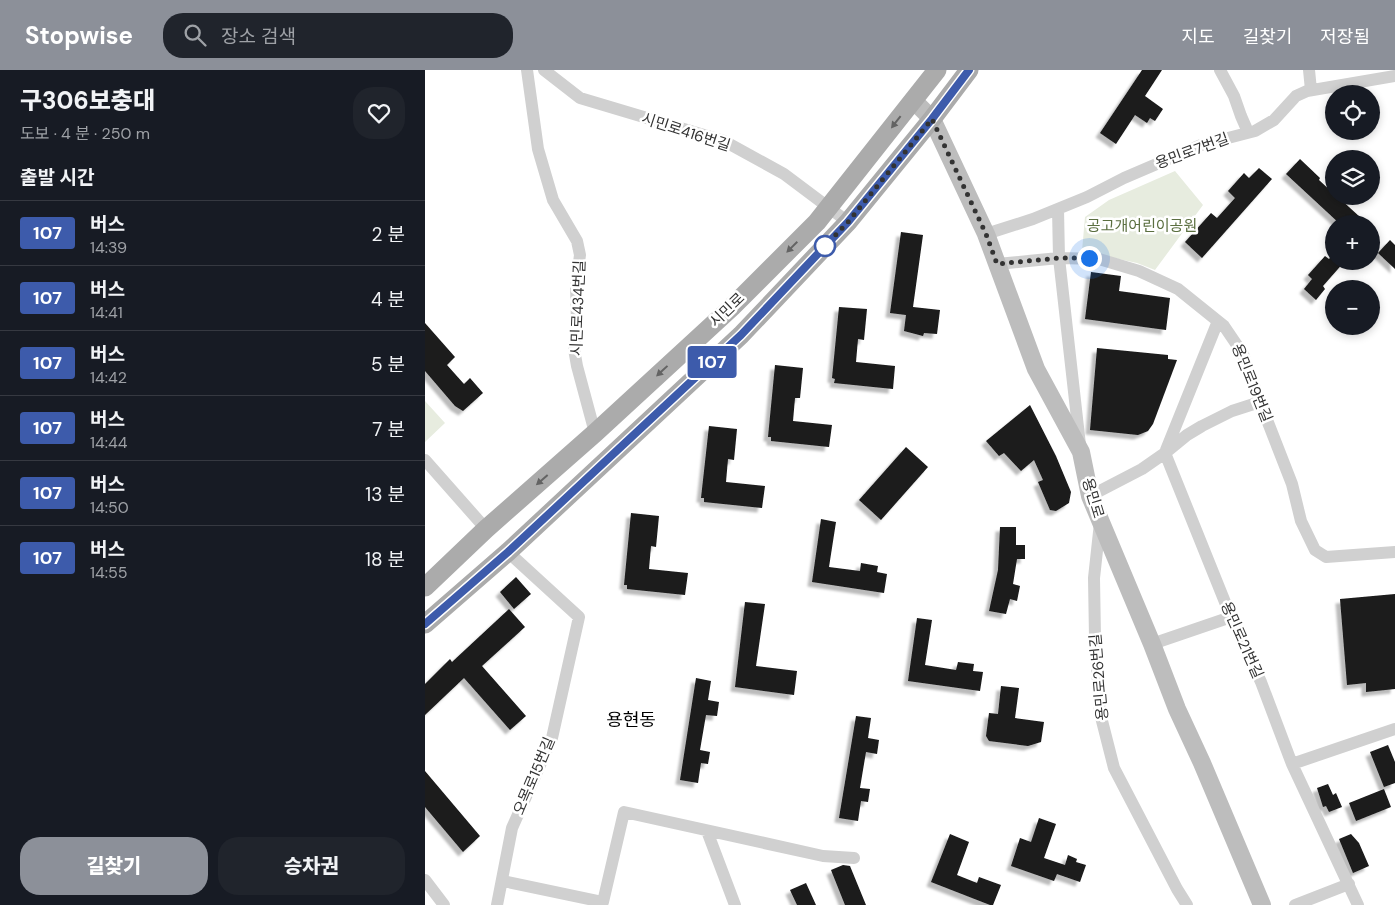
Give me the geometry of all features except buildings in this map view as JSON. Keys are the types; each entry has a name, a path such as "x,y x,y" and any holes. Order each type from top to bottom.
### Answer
{"main road":[{"name":"시민로","path":"425,587 485,529 595,433 732,307 817,222 937,70"},
{"name":"시민로","path":"425,624 508,552 741,335 848,222 932,119 969,70"}],"street":[{"name":"시민로434번길","path":"527,70 537,149 553,200 577,241 580,255 576,284 577,324 574,349 595,433"},
{"name":"시민로416번길","path":"544,70 580,98 723,141 784,174 848,222"},
{"path":"1221,70 1234,96 1248,132"},
{"path":"1309,70 1311,90"},
{"name":"용민로7번길","path":"986,234 1058,209 1193,148 1255,131 1273,120 1296,96 1311,90 1393,74"},
{"name":"용민로","path":"913,100 932,119 986,234 1036,369 1081,452 1090,496 1152,644 1177,710 1202,763 1262,905"},
{"path":"1058,209 1059,258 1081,452"},
{"name":"용민로19번길","path":"997,264 1059,258 1099,259 1139,271 1178,290 1225,326 1243,354 1259,402 1291,484 1301,521 1315,550 1326,557 1395,552"},
{"path":"1165,453 1218,321"},
{"path":"1090,496 1142,469 1202,426 1231,411 1259,402"},
{"name":"용민로21번길","path":"1165,453 1231,617 1261,682 1292,764 1358,905"},
{"path":"425,460 485,529"},
{"name":"용민로26번길","path":"1100,520 1094,578 1095,638 1100,713 1113,768 1187,905"},
{"name":"오목로15번길","path":"497,905 512,828 552,738 579,617 508,552"},
{"path":"1152,644 1231,617"},
{"path":"1292,764 1395,729"},
{"path":"503,880 602,904 624,812 823,856 854,858"},
{"path":"707,831 735,905"},
{"path":"425,880 444,905"},
{"path":"1295,905 1349,884"}],"green space":[{"name":"공고개어린이공원","path":"1175,171 1203,205 1155,270 1137,263 1082,251 1085,217 1109,200"},
{"path":"425,401 445,423 425,442"}],"bus line":[{"name":"107","path":"425,624 508,552 741,335 848,222 932,119 969,70"}],"district":[{"name":"용현동","path":"631,720"}],"route":[{"path":"825,246 821,250 848,222 932,119 986,234 997,264 1059,258 1089,258"}]}
